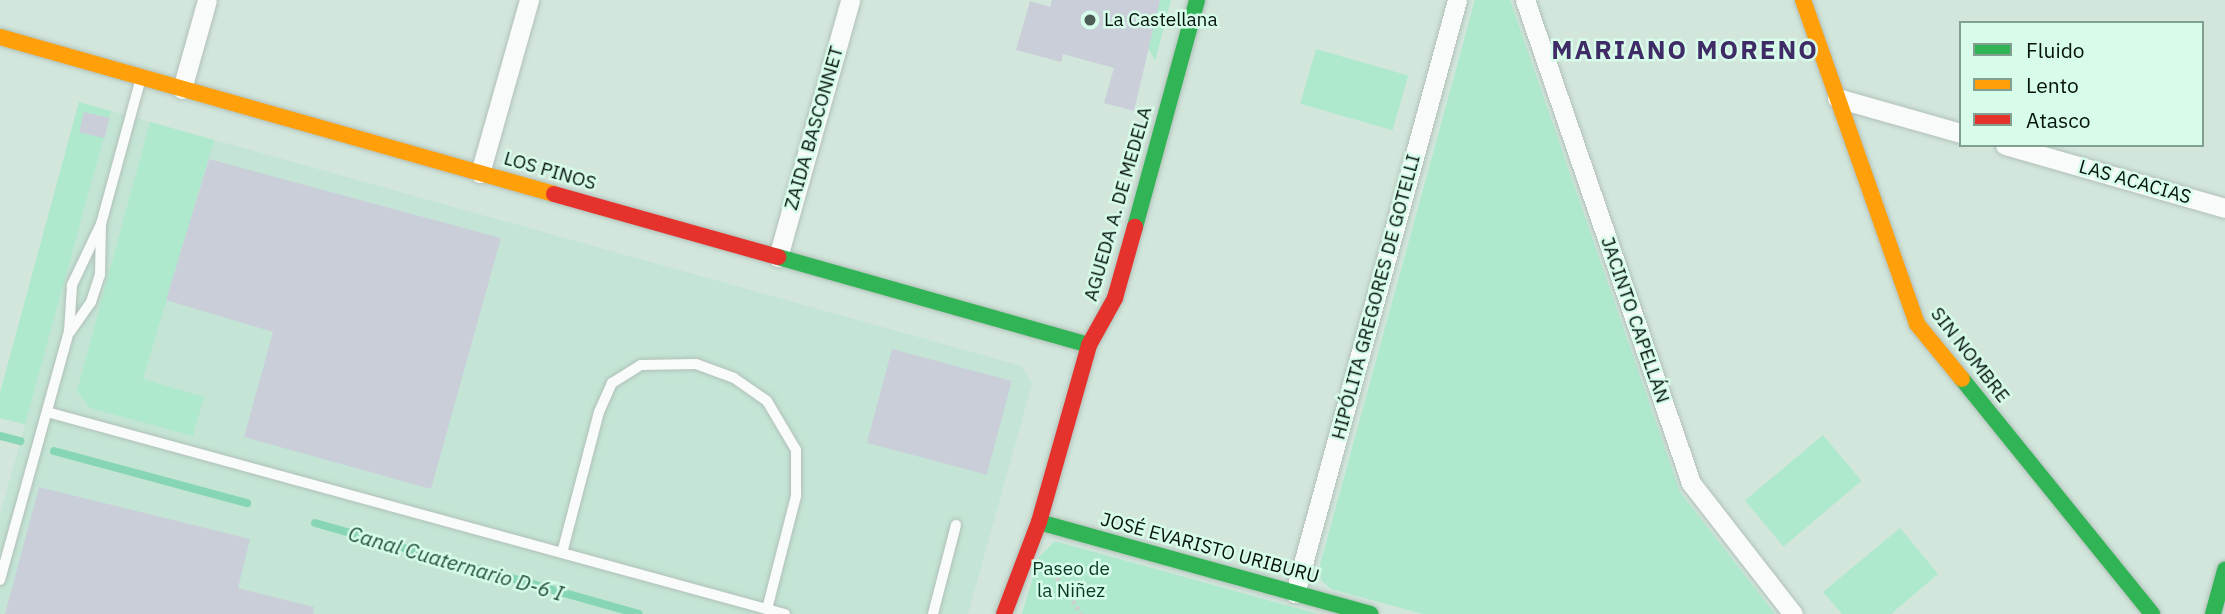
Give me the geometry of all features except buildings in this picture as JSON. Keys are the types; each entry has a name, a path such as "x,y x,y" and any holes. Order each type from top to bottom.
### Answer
{"street":[{"path":"182,89 207,0"},
{"path":"480,173 529,0"},
{"name":"ZAIDA BASCONNET","path":"778,257 850,0"},
{"name":"AGUEDA A. DE MEDELA","path":"1004,614 1039,523 1089,345 1115,298 1197,0"},
{"name":"HIPÓLITA GREGORES DE GOTELLI","path":"1295,593 1457,0"},
{"name":"JACINTO CAPELLÁN","path":"1525,0 1691,483 1793,614"},
{"name":"SIN NOMBRE","path":"1803,0 1917,324 2152,614"},
{"name":"LOS PINOS","path":"0,37 1089,345"},
{"path":"1836,98 1959,132"},
{"name":"LAS ACACIAS","path":"2012,147 2225,208"},
{"name":"JOSÉ EVARISTO URIBURU","path":"1039,523 1370,614"},
{"path":"2213,614 2225,570"}],"lane":[{"path":"0,580 69,332 72,285 101,224 141,77"},
{"path":"69,332 96,292 102,264 101,224"},
{"path":"562,553 599,412 612,383 641,365 696,364 734,378 759,395 779,416 796,450 796,496 767,609"},
{"path":"47,412 785,614"},
{"path":"933,614 956,525"}],"path":[{"path":"1048,563 1082,614"}],"shaded area":[{"path":"79,102 1022,366 1032,384 968,614 0,614 0,515 25,425 0,418 0,393"}],"green space":[{"path":"1160,0 1171,0 1155,61 1147,46"},
{"path":"1475,0 1510,0 1680,492 1775,614 1423,614 1331,589 1321,580 1320,565"},
{"path":"1316,49 1408,75 1393,130 1300,104"},
{"path":"79,102 111,111 25,424 0,418 0,393"},
{"path":"150,122 214,140 143,379 204,397 193,436 90,408 77,391"},
{"path":"1823,435 1862,481 1783,547 1745,501"},
{"path":"1900,528 1938,574 1891,614 1842,614 1823,592"},
{"name":"Paseo de la Niñez","path":"1054,542 1318,614 1022,614 1039,557"}],"waterway":[{"name":"Canal Cuaternario D-6 I","path":"0,436 20,441"},
{"name":"Canal Cuaternario D-6 I","path":"54,451 247,503"},
{"name":"Canal Cuaternario D-6 I","path":"315,523 638,614"}],"traffic: fast":[{"path":"1135,227 1197,0"},
{"path":"778,257 1089,345"},
{"path":"1962,379 2152,614"},
{"path":"1039,522 1370,614"},
{"path":"2213,614 2225,570"}],"traffic: slow":[{"path":"1803,0 1917,324 1962,379"},
{"path":"0,37 554,194"}],"traffic: jam":[{"path":"554,194 778,257"},
{"path":"1004,614 1039,522 1089,345 1115,298 1135,227"}],"place":[{"name":"La Castellana","path":"1090,20"}],"district":[{"name":"MARIANO MORENO","path":"1685,50"}]}
